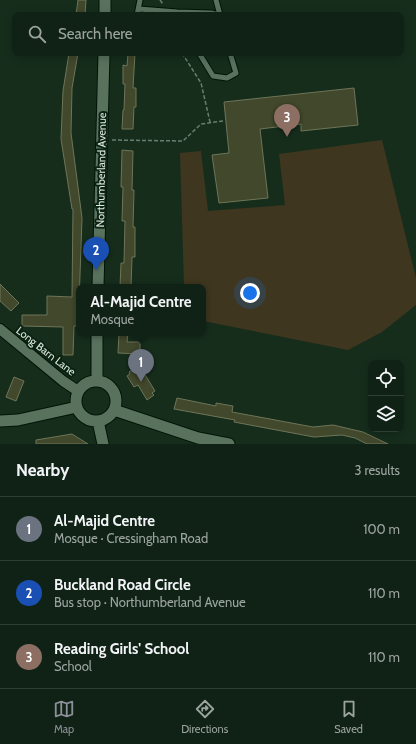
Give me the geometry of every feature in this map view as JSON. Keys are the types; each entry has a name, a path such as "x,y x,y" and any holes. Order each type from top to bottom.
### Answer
{"street":[{"path":"104,12 105,0"},
{"name":"Northumberland Avenue","path":"98,284 104,56"},
{"name":"Long Barn Lane","path":"0,329 63,381 78,391"},
{"path":"96,381 98,336"},
{"path":"96,381 103,382 109,386 116,397 114,410 109,416 98,421 90,420 84,417 77,407 76,396 78,391 86,383 96,381"},
{"path":"0,420 18,420 77,407"},
{"path":"114,410 198,438 229,444"},
{"path":"98,421 103,444"}],"lane":[{"path":"138,12 140,0"},
{"path":"216,0 219,12"},
{"path":"138,9 167,12"},
{"path":"201,56 213,76 227,78 236,73 231,56"}],"path":[{"path":"184,56 200,83 210,122"},
{"path":"101,139 182,141 201,124 223,121"}],"shaded area":[{"path":"382,140 416,278 416,305 382,332 348,350 206,322 206,284 184,284 180,153 201,151 208,211 285,205 279,154"}],"building":[{"path":"78,0 86,0 85,12 76,12"},
{"path":"69,56 77,56 72,88 71,133 82,218 80,284 76,284 76,326 74,326 73,355 63,355 63,327 22,326 22,315 47,315 47,296 72,297 73,209 61,139 63,91"},
{"path":"128,56 135,56 133,88 136,88 136,107 134,107 133,129 122,129 125,84 123,84 123,65 127,66"},
{"path":"354,88 358,125 301,131 301,124 260,129 268,198 219,203 212,155 229,153 224,102"},
{"path":"122,150 133,151 132,190 134,190 133,227 135,227 135,257 132,257 131,284 120,284 121,263 124,263 125,221 122,221 123,187 121,187"},
{"path":"0,284 19,303 11,311 0,301"},
{"path":"119,336 128,336 127,342 140,342 140,354 118,353"},
{"path":"139,365 155,391 152,393 154,395 147,400 138,385 134,387 127,376 130,374 129,372"},
{"path":"14,377 24,381 16,401 6,397"},
{"path":"177,398 216,406 216,403 233,406 232,412 313,427 333,425 363,432 388,444 367,444 355,438 342,435 314,437 174,409"},
{"path":"72,434 88,444 36,444 36,440"}],"place":[{"name":"Reading Girls' School","path":"287,137"},
{"name":"Buckland Road Circle","path":"96,270"},
{"name":"Al-Majid Centre","path":"141,382"}]}
